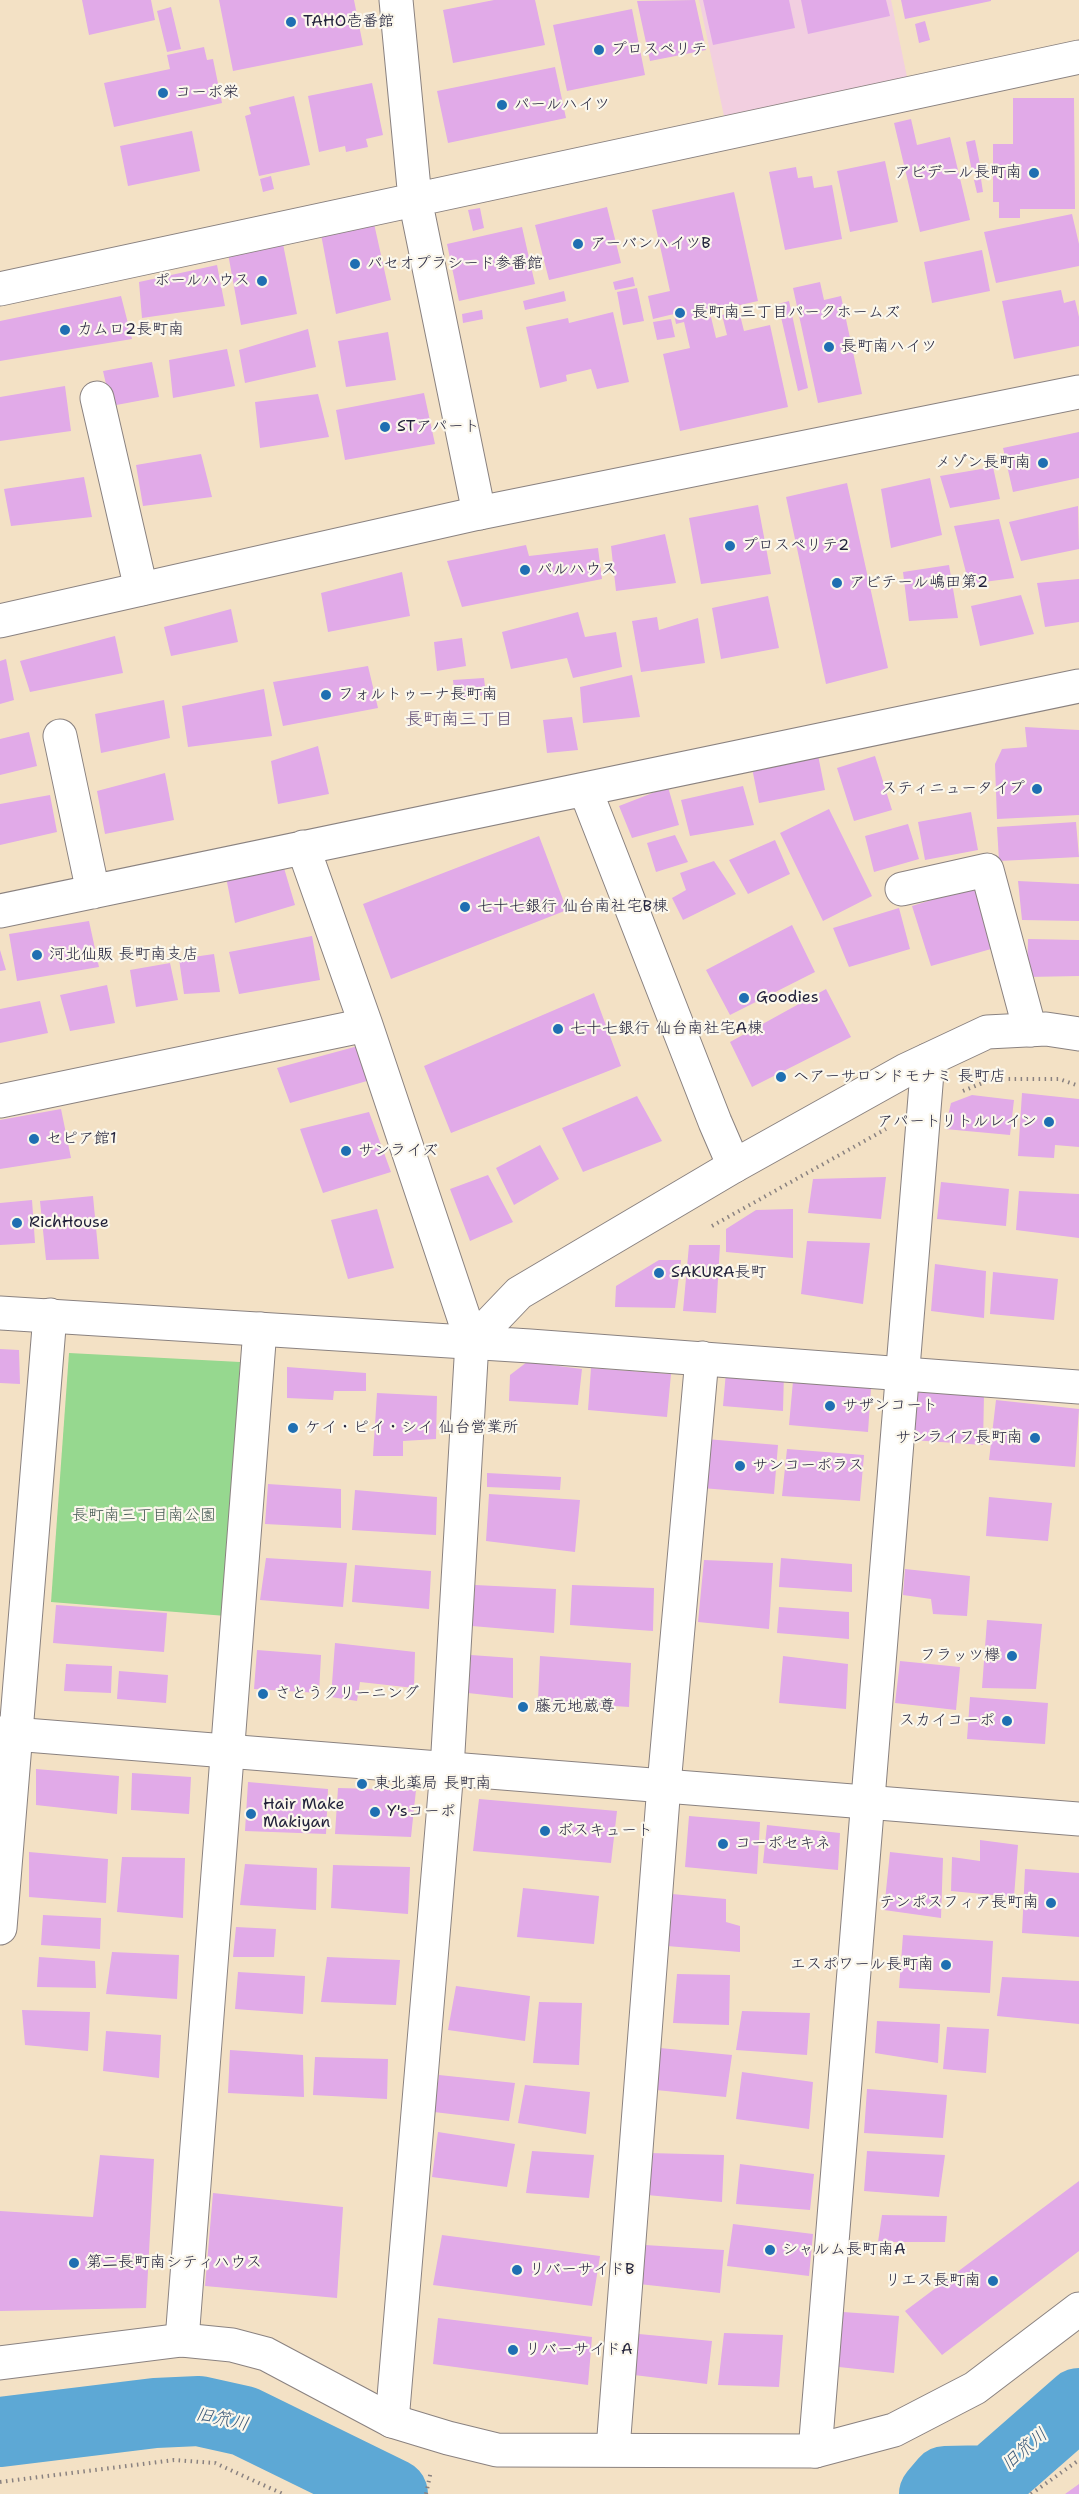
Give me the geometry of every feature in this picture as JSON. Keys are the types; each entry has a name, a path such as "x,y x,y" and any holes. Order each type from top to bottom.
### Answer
{"street":[{"path":"396,0 415,199 479,513"},
{"path":"0,289 1079,57"},
{"path":"0,621 479,513 1079,392"},
{"path":"97,398 141,589"},
{"path":"0,911 1079,686"},
{"path":"60,736 93,892"},
{"path":"585,789 734,1166"},
{"path":"303,848 366,1025 472,1342 447,1769 392,2421"},
{"path":"902,889 987,870 1030,1030"},
{"path":"0,1101 366,1025"},
{"path":"472,1342 519,1293 734,1166 906,1070 987,1032 1046,1029 1079,1034"},
{"path":"815,2451 928,1060"},
{"path":"0,1313 472,1342 1079,1387"},
{"path":"0,1928 8,1733 50,1315"},
{"path":"182,2340 260,1329"},
{"path":"613,2449 664,1785 702,1358"},
{"path":"8,1733 1079,1819"},
{"path":"0,2363 182,2340 232,2346 266,2354 392,2421 497,2450 815,2451 894,2430 975,2388 1079,2309"}],"path":[{"path":"0,2482 174,2460 215,2463 283,2494"},
{"path":"1032,2494 1079,2460"},
{"path":"426,2494 430,2477"}],"shaded area":[{"path":"699,0 891,0 907,77 724,116"}],"green space":[{"name":"長町南三丁目南公園","path":"69,1353 240,1362 226,1616 51,1602"}],"building":[{"path":"82,0 151,0 155,20 89,35"},
{"name":"TAHO壱番館","path":"219,0 354,0 363,45 233,71"},
{"path":"494,0 535,0 545,45 453,63 443,10"},
{"path":"695,0 706,50 650,61 637,1"},
{"path":"703,0 789,0 795,28 713,45"},
{"path":"801,0 886,0 890,16 808,34"},
{"path":"901,0 991,0 991,1 905,19"},
{"path":"171,7 181,49 167,52 157,11"},
{"name":"プロスペリテ","path":"632,9 645,75 567,91 553,25"},
{"path":"925,21 930,40 919,43 915,24"},
{"name":"コーポ栄","path":"204,47 207,60 213,59 222,103 114,127 104,83 170,69 167,55"},
{"name":"パールハイツ","path":"555,67 566,118 448,143 437,91"},
{"path":"372,83 383,135 366,139 368,147 346,152 345,146 319,152 308,96"},
{"path":"294,96 310,165 259,176 245,116 251,114 249,107"},
{"name":"アビデール長町南","path":"1013,98 1074,98 1075,209 1020,209 1020,218 999,218 999,202 993,202 993,144 1013,144"},
{"path":"911,119 917,145 950,137 970,220 920,232 894,123"},
{"path":"192,131 200,171 128,186 120,146"},
{"path":"975,140 981,169 972,171 966,142"},
{"path":"885,161 898,222 850,232 837,171"},
{"path":"796,167 798,178 812,176 814,188 832,185 842,239 785,250 769,172"},
{"path":"271,176 274,189 263,192 260,179"},
{"path":"981,179 983,192 977,193 974,180"},
{"name":"長町南三丁目パークホームズ","path":"734,192 758,301 701,314 702,319 711,317 716,338 727,335 722,315 739,311 744,331 770,325 788,407 680,431 663,354 690,348 684,322 676,324 674,314 653,319 648,296 670,291 652,210"},
{"name":"アーバンハイツB","path":"607,207 621,263 549,280 535,225"},
{"path":"480,208 484,228 473,231 468,210"},
{"path":"1072,214 1079,244 1079,266 996,283 984,232"},
{"name":"パセオプラシード参番館","path":"373,219 391,300 336,314 320,229"},
{"path":"522,227 535,284 459,301 447,244"},
{"name":"ポールハウス","path":"282,239 297,314 241,325 227,248"},
{"path":"982,250 990,291 932,303 924,262"},
{"path":"217,265 225,306 142,318 139,282"},
{"path":"633,277 635,286 615,290 613,282"},
{"name":"長町南ハイツ","path":"820,282 824,300 841,296 862,394 818,403 793,288"},
{"path":"637,288 644,321 623,325 617,292"},
{"path":"1061,290 1064,303 1075,300 1079,317 1079,346 1014,359 1002,301"},
{"path":"564,291 566,301 525,310 523,301"},
{"name":"カムロ2長町南","path":"121,296 132,339 0,361 0,321"},
{"path":"789,301 808,388 798,391 778,304"},
{"path":"482,310 483,319 463,323 462,314"},
{"path":"613,312 629,382 597,389 591,369 566,375 567,381 540,388 526,327 568,318 569,323"},
{"path":"671,319 675,337 657,340 653,322"},
{"path":"308,329 316,367 245,383 239,350"},
{"path":"388,332 396,380 346,387 338,341"},
{"path":"227,349 235,386 173,398 169,360"},
{"path":"152,362 159,397 111,406 103,371"},
{"path":"65,386 71,431 0,441 0,397"},
{"name":"STアパート","path":"424,393 435,444 345,460 336,410"},
{"path":"318,394 329,437 260,448 255,402"},
{"name":"メゾン長町南","path":"1079,432 1079,478 1013,492 1003,448"},
{"path":"201,454 212,497 143,506 136,465"},
{"path":"993,467 1000,499 950,508 940,476"},
{"path":"84,477 92,517 11,526 4,489"},
{"path":"930,478 942,535 891,548 881,489"},
{"name":"アビテール嶋田第2","path":"847,483 888,668 826,684 786,497"},
{"name":"プロスペリテ2","path":"758,505 771,574 701,584 689,518"},
{"path":"1078,506 1079,549 1021,561 1009,522"},
{"path":"999,519 1014,578 969,584 954,526"},
{"path":"665,534 676,583 616,591 611,546"},
{"name":"パルハウス","path":"526,545 529,556 598,548 602,579 462,607 447,561"},
{"path":"949,565 958,618 909,621 903,572"},
{"path":"402,572 410,616 328,632 321,593"},
{"path":"1079,579 1079,622 1045,627 1037,583"},
{"path":"1021,595 1034,634 980,646 971,606"},
{"path":"768,596 779,648 721,659 712,608"},
{"path":"231,609 238,642 171,656 164,627"},
{"path":"578,612 585,637 616,632 622,667 573,678 567,658 511,669 502,632"},
{"path":"657,617 659,630 698,618 705,663 641,672 632,621"},
{"path":"115,636 123,673 30,692 20,661"},
{"path":"462,638 466,666 437,671 434,642"},
{"path":"6,659 14,700 0,704 0,661"},
{"name":"フォルトゥーナ長町南","path":"368,666 378,708 283,726 273,682"},
{"path":"632,675 640,717 583,723 580,687"},
{"path":"484,678 486,695 455,700 453,680"},
{"path":"264,689 272,736 188,747 182,706"},
{"path":"164,700 170,738 101,753 95,714"},
{"path":"572,717 578,750 547,753 543,720"},
{"name":"スティニュータイプ","path":"1025,727 1079,730 1079,815 997,819 995,764 1002,749 1027,747"},
{"path":"29,732 37,766 0,775 0,739"},
{"path":"318,746 329,794 278,804 271,761"},
{"path":"818,755 825,790 759,803 752,768"},
{"path":"875,756 892,810 854,821 837,768"},
{"path":"165,773 174,820 105,834 97,791"},
{"path":"743,786 754,825 690,836 681,800"},
{"path":"668,787 679,825 632,838 619,806"},
{"path":"50,795 57,832 0,845 0,804"},
{"path":"829,809 872,896 823,921 780,833"},
{"path":"971,812 978,850 925,860 918,822"},
{"path":"1076,822 1079,857 999,861 997,827"},
{"path":"908,824 919,859 874,872 865,836"},
{"path":"675,835 688,862 656,872 647,843"},
{"name":"七十七銀行 仙台南社宅B棟","path":"539,836 567,910 391,979 363,904"},
{"path":"775,840 790,874 748,894 729,860"},
{"path":"714,861 736,894 683,920 672,898 686,890 680,873"},
{"path":"284,868 295,905 235,923 226,877"},
{"path":"1018,881 1079,884 1079,921 1022,920"},
{"path":"974,887 991,949 931,966 912,906"},
{"path":"899,908 910,949 849,967 833,928"},
{"path":"89,921 99,967 17,981 9,934"},
{"path":"792,925 815,972 730,1015 706,970"},
{"path":"312,936 320,980 239,994 229,952"},
{"path":"1028,939 1079,940 1079,976 1027,977"},
{"path":"0,950 6,970 0,971"},
{"path":"214,954 220,992 184,994 179,959"},
{"path":"170,963 178,1000 136,1007 130,970"},
{"path":"107,985 115,1023 70,1031 60,995"},
{"path":"826,989 851,1037 752,1087 730,1042"},
{"name":"七十七銀行 仙台南社宅A棟","path":"594,993 621,1066 451,1133 424,1066"},
{"path":"40,1001 48,1033 0,1043 0,1009"},
{"path":"358,1046 367,1081 290,1103 277,1068"},
{"name":"アパートリトルレイン","path":"1022,1093 1079,1099 1079,1147 1055,1145 1054,1158 1018,1156"},
{"path":"972,1095 1014,1100 1010,1135 945,1129 951,1103"},
{"path":"637,1096 662,1141 583,1172 562,1128"},
{"name":"セピア館1","path":"61,1109 71,1158 0,1169 0,1120"},
{"name":"サンライズ","path":"369,1112 391,1172 323,1193 300,1129"},
{"path":"540,1145 559,1179 514,1205 496,1168"},
{"path":"488,1175 513,1222 470,1241 450,1189"},
{"path":"886,1177 881,1219 808,1213 813,1179"},
{"path":"941,1182 1009,1189 1006,1226 937,1219"},
{"path":"1019,1191 1079,1194 1079,1238 1016,1230"},
{"path":"93,1196 99,1259 46,1260 40,1201"},
{"name":"RichHouse","path":"32,1200 35,1243 0,1245 0,1203"},
{"path":"377,1209 394,1268 348,1279 331,1220"},
{"path":"793,1209 793,1258 726,1252 726,1229 756,1210"},
{"path":"807,1241 870,1243 863,1304 801,1294"},
{"path":"689,1245 720,1245 716,1313 683,1311"},
{"name":"SAKURA長町","path":"659,1260 681,1260 675,1308 615,1307 616,1286"},
{"path":"935,1264 986,1271 984,1318 931,1311"},
{"path":"993,1272 1058,1279 1054,1320 990,1314"},
{"path":"0,1349 19,1350 20,1384 0,1383"},
{"path":"527,1362 582,1369 578,1405 509,1401 510,1375"},
{"path":"287,1367 366,1373 366,1391 334,1391 333,1400 287,1398"},
{"path":"591,1368 671,1374 667,1417 588,1410"},
{"path":"726,1372 784,1373 783,1411 723,1406"},
{"name":"サザンコート","path":"793,1381 871,1388 868,1432 789,1425"},
{"path":"915,1392 984,1394 983,1445 912,1440"},
{"path":"377,1393 437,1396 436,1439 403,1441 403,1456 373,1456"},
{"name":"サンライフ長町南","path":"996,1400 1079,1409 1075,1467 989,1460"},
{"name":"サンコーポラス","path":"706,1439 778,1445 774,1494 702,1488"},
{"path":"787,1449 864,1455 860,1501 782,1496"},
{"path":"487,1473 561,1477 560,1490 487,1487"},
{"path":"268,1484 341,1489 341,1528 265,1524"},
{"path":"355,1490 437,1497 436,1535 352,1530"},
{"path":"489,1494 580,1500 575,1552 486,1541"},
{"path":"989,1497 1052,1503 1048,1541 986,1536"},
{"path":"266,1558 347,1563 343,1607 260,1600"},
{"path":"781,1558 852,1564 852,1592 779,1587"},
{"path":"704,1560 773,1563 769,1629 698,1622"},
{"path":"355,1565 431,1571 429,1609 352,1602"},
{"path":"905,1569 970,1576 967,1616 933,1614 931,1599 903,1595"},
{"path":"475,1585 556,1589 554,1633 472,1626"},
{"path":"572,1585 654,1588 653,1631 570,1625"},
{"path":"56,1605 167,1613 164,1652 53,1643"},
{"path":"779,1607 849,1612 849,1639 777,1633"},
{"name":"フラッツ欅","path":"987,1620 1042,1624 1036,1689 982,1688"},
{"path":"335,1643 415,1652 414,1688 360,1682 357,1701 331,1697"},
{"path":"257,1650 321,1655 319,1693 254,1689"},
{"path":"471,1655 513,1658 513,1698 468,1693"},
{"path":"540,1656 631,1663 629,1707 538,1701"},
{"path":"783,1656 848,1664 846,1709 779,1703"},
{"path":"900,1661 960,1667 956,1710 895,1703"},
{"path":"66,1664 112,1666 111,1693 64,1691"},
{"path":"119,1671 168,1675 166,1703 117,1699"},
{"name":"スカイコーポ","path":"970,1697 1048,1703 1045,1744 967,1739"},
{"path":"36,1769 119,1776 117,1814 36,1805"},
{"path":"132,1773 191,1777 189,1814 131,1810"},
{"path":"248,1782 328,1789 326,1834 245,1831"},
{"name":"Y'sコーポ","path":"338,1788 416,1790 411,1837 335,1834"},
{"name":"ボスキュート","path":"479,1799 617,1811 611,1863 473,1851"},
{"name":"コーポセキネ","path":"689,1816 760,1822 757,1874 685,1867"},
{"path":"767,1825 840,1833 838,1870 763,1863"},
{"path":"980,1840 1018,1845 1014,1897 951,1891 952,1857 980,1861"},
{"path":"29,1852 108,1859 106,1903 29,1897"},
{"path":"890,1852 943,1858 941,1918 884,1910"},
{"path":"122,1857 185,1858 183,1918 117,1912"},
{"path":"245,1864 317,1868 316,1910 240,1905"},
{"path":"333,1865 410,1867 408,1914 331,1908"},
{"name":"テンポスフィア長町南","path":"1025,1869 1079,1873 1079,1937 1022,1933"},
{"path":"523,1888 599,1896 594,1944 517,1937"},
{"path":"672,1894 726,1899 726,1922 740,1926 740,1952 667,1946"},
{"path":"43,1915 101,1918 100,1949 41,1945"},
{"path":"236,1927 276,1929 274,1957 233,1957"},
{"name":"エスポワール長町南","path":"903,1935 993,1941 990,1993 899,1988"},
{"path":"112,1952 179,1955 177,1999 106,1994"},
{"path":"39,1957 95,1961 96,1988 37,1987"},
{"path":"327,1957 400,1960 396,2005 321,2002"},
{"path":"238,1972 305,1976 303,2014 235,2009"},
{"path":"677,1974 730,1975 729,2025 673,2023"},
{"path":"1002,1977 1079,1981 1079,2024 997,2016"},
{"path":"456,1986 530,1996 525,2041 448,2030"},
{"path":"539,2002 582,2003 579,2065 533,2063"},
{"path":"22,2010 90,2012 88,2051 25,2045"},
{"path":"742,2011 810,2013 807,2055 736,2050"},
{"path":"877,2021 940,2024 938,2063 875,2053"},
{"path":"947,2027 989,2029 986,2073 943,2069"},
{"path":"106,2031 161,2035 159,2078 103,2071"},
{"path":"660,2048 732,2055 726,2097 656,2090"},
{"path":"230,2050 303,2055 304,2097 228,2093"},
{"path":"315,2057 388,2059 387,2099 313,2095"},
{"path":"742,2072 813,2082 809,2129 736,2119"},
{"path":"439,2075 515,2083 509,2121 434,2112"},
{"path":"525,2085 590,2092 586,2134 518,2123"},
{"path":"867,2089 947,2095 943,2138 864,2133"},
{"path":"438,2132 515,2144 507,2187 432,2177"},
{"path":"532,2151 594,2155 589,2198 526,2193"},
{"path":"867,2151 945,2155 939,2197 864,2191"},
{"path":"649,2153 724,2155 722,2202 647,2195"},
{"name":"第二長町南シティハウス","path":"100,2155 154,2159 146,2308 0,2311 0,2211 93,2217"},
{"path":"740,2164 814,2174 810,2210 736,2204"},
{"name":"リエス長町南","path":"1079,2181 1079,2251 942,2355 905,2311"},
{"path":"213,2193 343,2207 337,2298 205,2286"},
{"path":"882,2215 947,2216 945,2242 878,2242"},
{"name":"シャルム長町南A","path":"733,2224 813,2234 809,2276 727,2266"},
{"name":"リバーサイドB","path":"442,2235 600,2256 592,2306 433,2285"},
{"path":"645,2245 724,2250 720,2293 639,2284"},
{"path":"843,2312 899,2316 894,2373 839,2367"},
{"name":"リバーサイドA","path":"438,2318 592,2337 588,2385 433,2364"},
{"path":"724,2333 783,2335 779,2387 718,2385"},
{"path":"639,2334 712,2341 707,2384 634,2375"},
{"path":"1079,2484 1079,2494 1065,2494"}],"waterway":[{"name":"旧笊川","path":"934,2494 945,2481 991,2480 1079,2403"},
{"name":"旧笊川","path":"0,2432 155,2413 199,2411 244,2421 393,2494"}],"place":[{"name":"TAHO壱番館","path":"291,22"},
{"name":"プロスペリテ","path":"599,50"},
{"name":"コーポ栄","path":"163,93"},
{"name":"パールハイツ","path":"502,105"},
{"name":"アビデール長町南","path":"1034,173"},
{"name":"アーバンハイツB","path":"578,244"},
{"name":"パセオプラシード参番館","path":"355,264"},
{"name":"ポールハウス","path":"262,281"},
{"name":"長町南三丁目パークホームズ","path":"680,313"},
{"name":"カムロ2長町南","path":"65,330"},
{"name":"長町南ハイツ","path":"829,347"},
{"name":"STアパート","path":"385,427"},
{"name":"メゾン長町南","path":"1043,463"},
{"name":"プロスペリテ2","path":"730,546"},
{"name":"パルハウス","path":"525,570"},
{"name":"アビテール嶋田第2","path":"837,583"},
{"name":"フォルトゥーナ長町南","path":"326,695"},
{"name":"スティニュータイプ","path":"1037,789"},
{"name":"七十七銀行 仙台南社宅B棟","path":"465,907"},
{"name":"河北仙販 長町南支店","path":"37,955"},
{"name":"Goodies","path":"744,998"},
{"name":"七十七銀行 仙台南社宅A棟","path":"558,1029"},
{"name":"ヘアーサロンドモナミ 長町店","path":"781,1077"},
{"name":"アパートリトルレイン","path":"1049,1122"},
{"name":"セピア館1","path":"34,1139"},
{"name":"サンライズ","path":"346,1151"},
{"name":"RichHouse","path":"17,1223"},
{"name":"SAKURA長町","path":"659,1273"},
{"name":"サザンコート","path":"830,1406"},
{"name":"ケイ・ピイ・シイ 仙台営業所","path":"293,1428"},
{"name":"サンライフ長町南","path":"1035,1438"},
{"name":"サンコーポラス","path":"740,1466"},
{"name":"フラッツ欅","path":"1012,1656"},
{"name":"さとうクリーニング","path":"263,1694"},
{"name":"藤元地蔵尊","path":"523,1707"},
{"name":"スカイコーポ","path":"1007,1721"},
{"name":"東北薬局 長町南","path":"362,1784"},
{"name":"Y'sコーポ","path":"375,1812"},
{"name":"Hair Make Makiyan","path":"251,1814"},
{"name":"ボスキュート","path":"545,1831"},
{"name":"コーポセキネ","path":"723,1844"},
{"name":"テンポスフィア長町南","path":"1051,1903"},
{"name":"エスポワール長町南","path":"946,1965"},
{"name":"シャルム長町南A","path":"770,2250"},
{"name":"第二長町南シティハウス","path":"74,2263"},
{"name":"リバーサイドB","path":"517,2270"},
{"name":"リエス長町南","path":"993,2281"},
{"name":"リバーサイドA","path":"513,2350"}],"district":[{"name":"長町南三丁目","path":"459,720"}]}
